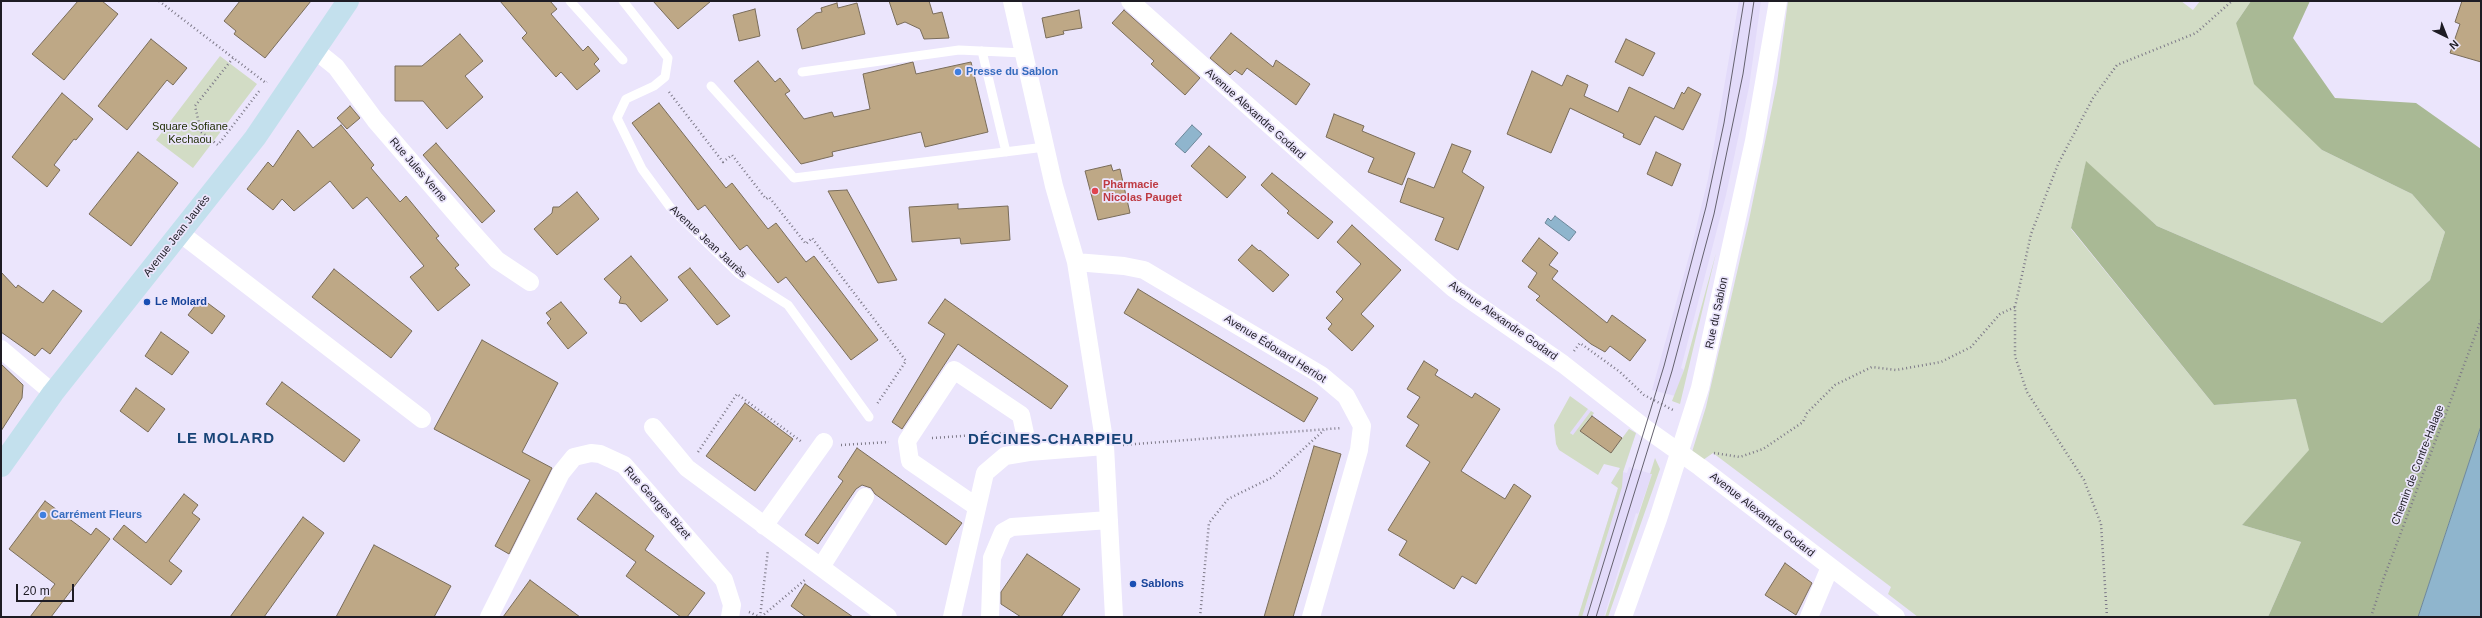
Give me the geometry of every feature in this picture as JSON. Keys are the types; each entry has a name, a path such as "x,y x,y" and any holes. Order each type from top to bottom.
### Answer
{"main road":[{"name":"Avenue Jean Jaurès","path":"1,466 53,393 255,138 348,1"}],"street":[{"path":"1012,1 1054,186 1076,262 1112,446 1109,520 1114,617"},
{"name":"Avenue Alexandre Godard","path":"1130,1 1453,288 1563,364 1896,617"},
{"name":"Rue du Sablon","path":"1623,617 1693,413 1754,141 1778,1"},
{"name":"Rue Jules Verne","path":"315,50 336,67 375,120 497,260 530,282"},
{"path":"180,233 422,419"},
{"name":"Avenue Édouard Herriot","path":"1076,262 1124,266 1144,270 1321,375 1346,396 1362,426"},
{"path":"1,349 53,393"},
{"path":"977,507 910,461 907,441 954,370 1021,414 1029,452"},
{"path":"1311,617 1359,450 1362,426"},
{"path":"653,427 688,468 888,617"},
{"path":"767,528 824,442"},
{"path":"952,617 985,473 1005,456 1029,452 1112,446"},
{"name":"Rue Georges Bizet","path":"489,617 561,473 574,457 591,453 600,454 624,465 724,580 732,605 730,617"},
{"path":"821,567 865,497"},
{"path":"990,617 992,558 1003,532 1012,527 1109,520"},
{"path":"1809,617 1830,567"}],"lane":[{"path":"570,1 623,60"},
{"path":"623,1 668,58 666,77 661,80"},
{"path":"802,72 959,50 1023,53"},
{"path":"982,51 1006,152"},
{"name":"Avenue Jean Jaurès","path":"661,80 626,99 617,118 642,168 670,207 739,274 788,305 869,417"},
{"path":"711,86 794,178 1045,147"}],"path":[{"path":"159,1 266,84"},
{"path":"2107,617 2100,524 2084,480 2027,392 2015,356 2015,308 2031,234 2058,164 2093,98 2117,65 2196,33 2232,1"},
{"path":"233,58 195,106 201,132 218,145 270,78"},
{"path":"661,80 723,162 732,155 766,199 770,197 806,244 812,238 906,361 869,417"},
{"path":"1700,467 1712,453 1740,457 1763,449 1803,422 1807,414 1835,385 1872,367 1896,370 1941,362 1971,347 2000,314 2015,308"},
{"name":"Chemin de Contre-Halage","path":"2371,617 2385,573 2481,320"},
{"path":"1563,364 1580,343 1620,372 1644,396 1674,410 1693,413"},
{"path":"1112,446 1362,426"},
{"path":"1200,617 1209,523 1228,499 1273,476 1324,429"},
{"path":"760,617 767,528"},
{"path":"760,617 821,567"}],"shaded area":[{"path":"1739,1 1761,1 1749,87 1726,195 1681,368 1684,370 1675,396 1652,390 1691,249 1708,179"},
{"path":"1588,409 1594,413 1592,416 1622,438 1629,429 1636,433 1623,472 1627,473 1629,467 1652,474 1638,514 1636,513 1604,617 1578,617 1618,488 1611,483 1620,468 1570,433"}],"green space":[{"path":"1788,1 2181,1 2193,10 2200,1 2251,1 2236,23 2322,150 2412,194 2445,232 2430,280 2382,323 2157,226 2086,162 2071,229 2214,405 2296,399 2310,450 2242,525 2301,542 2268,617 1918,617 1888,594 1891,587 1713,453 1703,460 1692,452 1706,407 1749,220 1777,83"},
{"path":"2251,1 2310,1 2293,38 2335,98 2416,103 2481,149 2481,426 2418,617 2268,617 2301,542 2242,525 2309,450 2296,399 2214,405 2071,228 2086,161 2157,226 2382,323 2430,280 2445,232 2412,194 2322,150 2254,84 2236,23"},
{"name":"Square Sofiane Kechaou","path":"220,56 257,84 193,168 156,140"},
{"path":"1716,253 1680,404 1672,401 1684,370"},
{"path":"1570,396 1588,409 1570,433 1573,435 1591,411 1594,413 1580,431 1611,453 1629,429 1636,433 1623,472 1622,487 1582,617 1578,617 1618,488 1611,483 1620,468 1604,464 1598,475 1559,450 1556,444 1554,425"},
{"path":"1655,458 1660,469 1608,617 1605,617 1652,474 1650,474"}],"water":[{"path":"1192,125 1202,134 1185,153 1175,144"},
{"path":"1555,216 1576,232 1569,241 1545,223 1548,218 1551,221"},
{"path":"2481,426 2481,617 2418,617"}],"building":[{"path":"78,1 102,1 118,14 64,80 32,54"},
{"path":"240,1 311,1 265,58 234,34 236,31 224,21"},
{"path":"500,1 550,1 557,9 551,14 583,51 588,46 599,59 594,64 600,71 577,90 561,72 556,77 522,38 527,33"},
{"path":"653,1 711,1 678,29"},
{"path":"889,1 929,1 933,14 942,12 949,38 924,39 920,29 905,22 897,25"},
{"path":"2462,1 2481,1 2481,62 2450,53 2460,24 2455,22"},
{"path":"837,3 838,8 857,3 865,34 802,49 797,29 816,13 822,12 821,8"},
{"path":"755,9 760,36 739,41 733,15"},
{"path":"1079,10 1082,28 1063,31 1064,34 1046,38 1042,18"},
{"path":"1124,10 1200,78 1185,95 1151,64 1154,61 1112,23"},
{"path":"1231,33 1273,67 1276,60 1310,84 1296,105 1247,68 1242,75 1235,70 1230,75 1210,58"},
{"path":"460,34 483,61 465,76 483,97 447,129 423,101 395,101 395,66 422,66"},
{"path":"151,39 187,68 173,85 167,80 127,130 98,106"},
{"path":"1626,39 1655,53 1643,76 1615,62"},
{"path":"758,61 775,82 780,78 790,91 785,94 804,119 832,112 834,117 870,109 863,74 913,62 916,74 971,62 988,132 925,147 921,132 832,152 833,156 801,164 734,81"},
{"path":"1532,71 1562,86 1567,75 1588,85 1584,96 1618,112 1629,87 1674,109 1682,92 1684,94 1688,87 1701,94 1683,130 1655,116 1640,145 1623,137 1624,134 1570,108 1551,153 1507,134"},
{"path":"62,93 93,119 76,140 74,139 54,165 60,170 47,187 12,157"},
{"path":"659,103 726,188 732,183 768,229 776,223 806,262 814,256 878,340 851,360 786,277 778,283 747,245 740,250 705,205 698,210 632,123"},
{"path":"350,106 360,118 347,129 337,118"},
{"path":"1334,114 1364,126 1362,131 1415,153 1402,185 1368,172 1374,158 1326,137"},
{"path":"341,125 374,165 371,168 400,202 406,196 439,236 436,238 459,265 455,268 470,285 438,311 410,277 424,266 367,197 353,209 330,181 294,211 282,199 273,210 247,189 268,162 273,167 298,130 313,148"},
{"path":"436,143 495,211 482,223 423,155"},
{"path":"1452,144 1471,151 1462,172 1484,187 1458,250 1435,240 1444,218 1400,202 1408,178 1434,188"},
{"path":"1209,146 1246,177 1227,198 1191,166"},
{"path":"138,152 178,183 131,246 89,214"},
{"path":"1656,152 1681,164 1672,186 1647,174"},
{"path":"1111,165 1113,171 1120,169 1130,213 1098,220 1085,171"},
{"path":"1272,173 1333,222 1318,239 1287,213 1289,211 1261,185"},
{"path":"847,190 897,280 878,283 828,191"},
{"path":"577,192 599,219 557,255 534,229 552,213 553,207 559,207"},
{"path":"958,204 958,209 1008,206 1010,240 961,244 960,238 912,242 909,207"},
{"path":"1352,225 1401,270 1361,314 1374,326 1352,351 1328,329 1332,324 1326,318 1343,299 1336,292 1361,264 1337,242"},
{"path":"1539,238 1558,253 1549,265 1558,271 1552,279 1607,323 1612,315 1646,340 1630,361 1610,346 1605,352 1591,344 1536,300 1540,296 1528,287 1537,273 1522,261"},
{"path":"1252,245 1289,275 1273,292 1238,260"},
{"path":"631,256 668,300 641,322 626,304 619,303 621,297 604,279"},
{"path":"690,268 730,316 717,325 678,277"},
{"path":"334,269 412,331 391,358 312,297"},
{"path":"1,272 16,288 18,285 43,303 53,290 82,311 50,354 42,348 35,356 1,332"},
{"path":"1138,289 1318,398 1304,422 1124,313"},
{"path":"201,298 225,316 212,334 188,315"},
{"path":"945,299 1068,386 1051,409 958,344 902,429 892,422 945,334 928,323"},
{"path":"561,302 587,333 568,349 547,323 551,319 546,313"},
{"path":"161,332 189,352 172,375 145,356"},
{"path":"482,340 558,383 522,452 552,468 509,554 495,546 530,480 434,429"},
{"path":"1424,361 1438,370 1435,375 1472,398 1475,393 1500,409 1461,471 1505,499 1514,484 1531,496 1476,584 1462,576 1454,589 1399,555 1407,541 1388,530 1430,462 1406,446 1419,425 1407,417 1420,397 1407,389"},
{"path":"1,364 23,385 22,398 1,431"},
{"path":"282,382 360,440 344,462 266,404"},
{"path":"136,388 165,409 148,432 120,411"},
{"path":"745,403 793,439 755,491 706,456"},
{"path":"1592,416 1622,438 1611,453 1580,431"},
{"path":"1314,446 1341,454 1320,527 1293,617 1264,617"},
{"path":"857,448 962,523 946,545 875,494 871,488 862,485 856,489 818,544 805,535 843,481 838,477"},
{"path":"596,493 654,536 645,550 705,593 687,617 681,617 626,576 636,562 577,519"},
{"path":"184,494 198,505 192,513 200,519 169,561 182,571 171,585 113,539 124,525 146,543"},
{"path":"45,501 91,535 96,528 110,539 51,617 30,617 55,584 9,549"},
{"path":"303,517 324,533 264,617 230,617"},
{"path":"374,545 451,586 434,617 336,617"},
{"path":"1027,554 1080,589 1061,617 1021,617 1001,604 1001,592"},
{"path":"1785,563 1812,583 1796,615 1765,595"},
{"path":"530,580 580,617 503,617"},
{"path":"805,584 853,617 806,617 791,606"}],"tram line":[{"path":"1587,617 1664,366 1706,207 1724,123 1744,1"},
{"path":"1596,617 1672,371 1714,214 1743,74 1754,1"}],"place":[{"name":"Presse du Sablon","path":"958,72"},
{"name":"Pharmacie Nicolas Pauget","path":"1095,191"},
{"name":"Le Molard","path":"147,302"},
{"name":"Carrément Fleurs","path":"43,515"},
{"name":"Sablons","path":"1133,584"}],"district":[{"name":"LE MOLARD","path":"226,439"},
{"name":"DÉCINES-CHARPIEU","path":"1051,440"}]}
